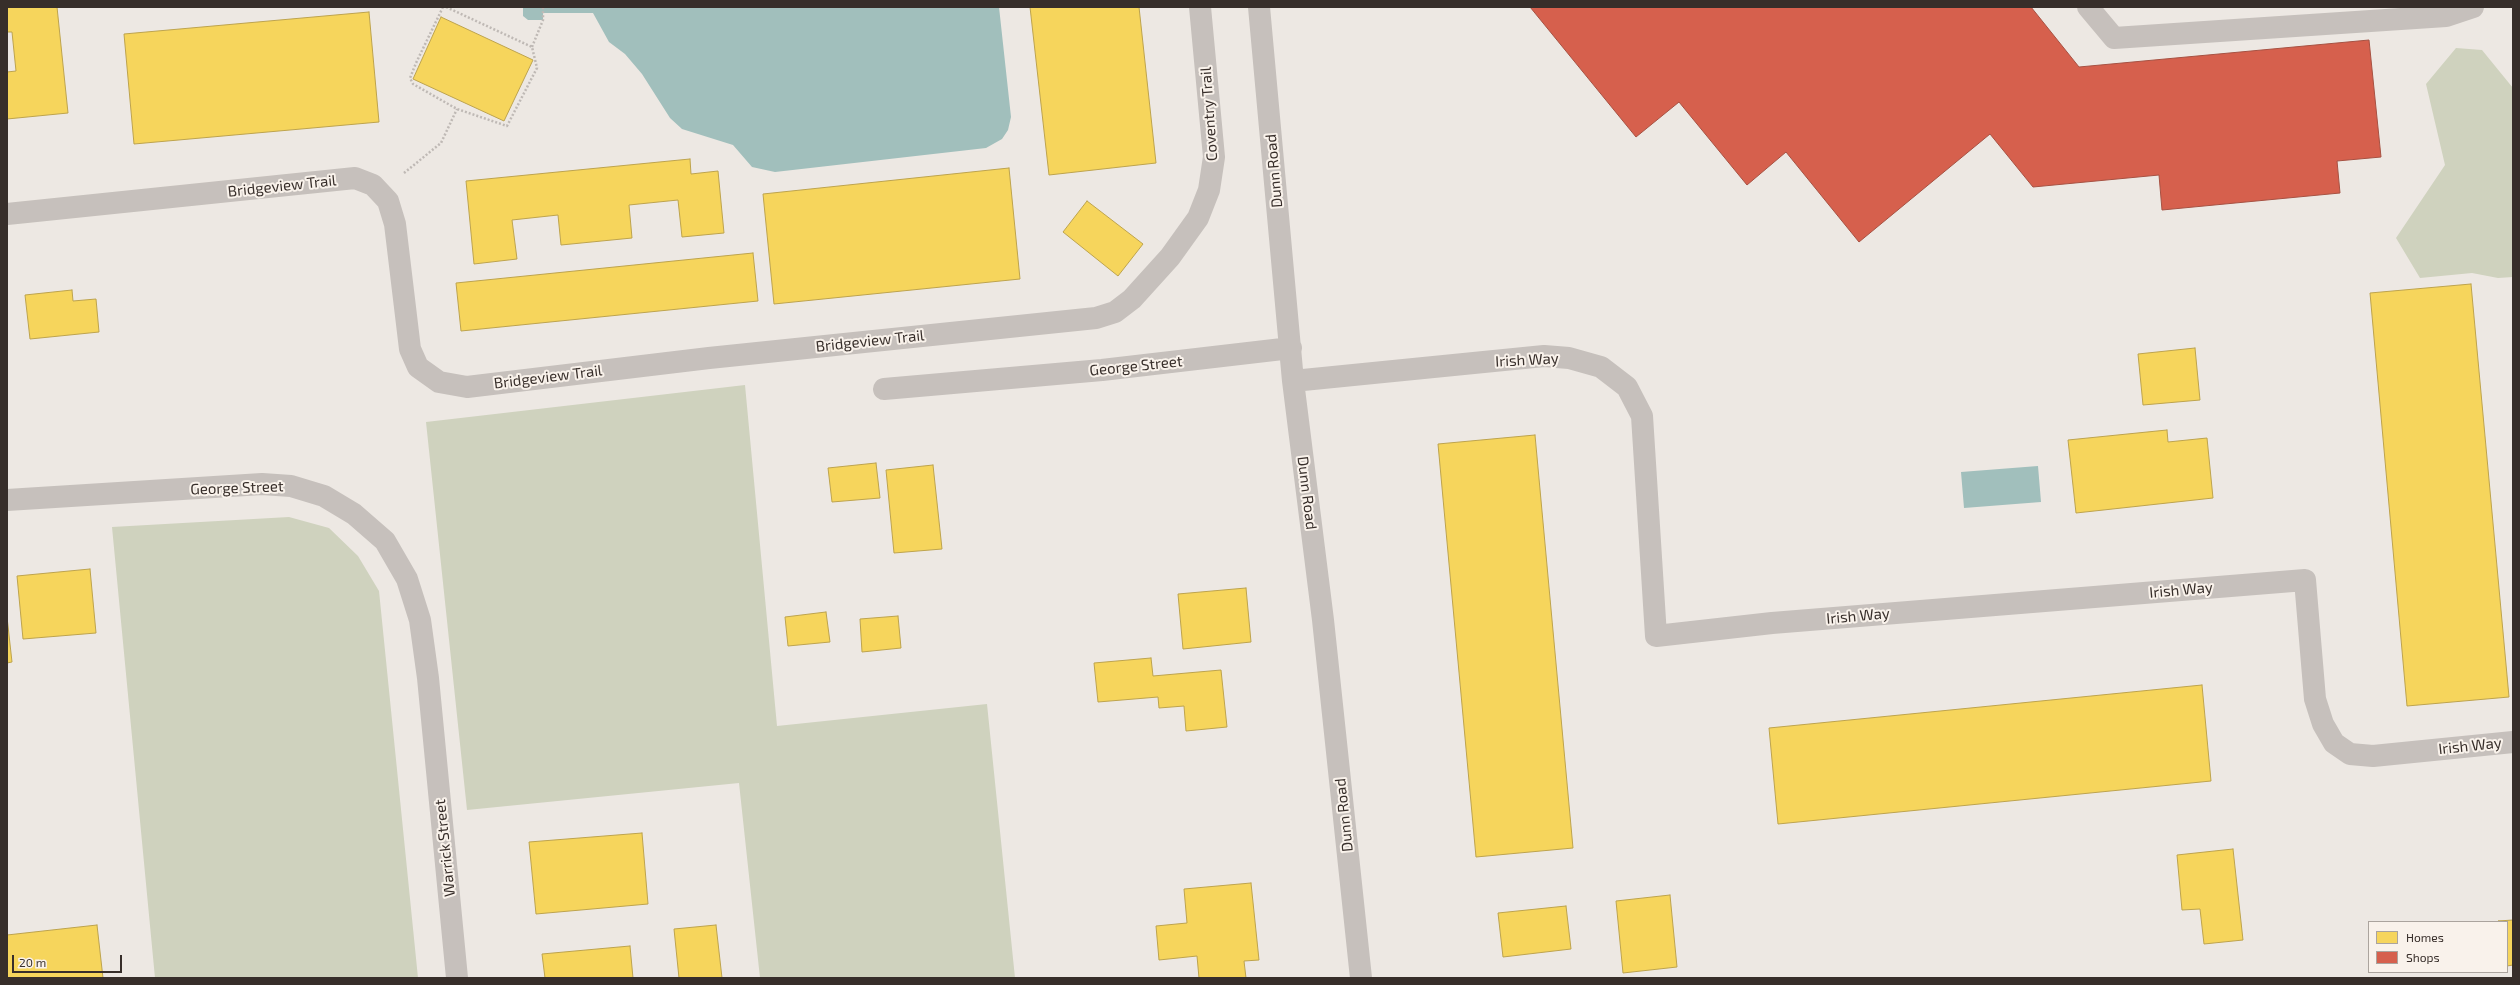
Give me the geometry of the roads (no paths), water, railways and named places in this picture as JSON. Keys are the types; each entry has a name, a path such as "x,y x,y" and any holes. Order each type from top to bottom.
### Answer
{"street":[{"name":"Coventry Trail","path":"1198,218 1209,190 1214,157 1200,7"},
{"name":"Dunn Road","path":"1259,7 1293,381 1323,620 1362,978"},
{"path":"2088,7 2114,38 2446,16 2473,7"},
{"name":"Bridgeview Trail","path":"7,214 355,178 373,185 388,202 395,224 410,349 418,367 439,382 467,387 716,358 1096,318 1115,312 1132,299 1170,257 1198,218"},
{"name":"George Street","path":"884,389 1102,370 1291,348"},
{"name":"Irish Way","path":"1293,381 1544,356 1569,358 1601,367 1627,387 1642,416 1656,636 1780,622 2305,580 2315,699 2323,724 2334,743 2350,754 2373,756 2513,742"},
{"name":"George Street","path":"7,500 262,484 291,486 324,496 354,514 385,541 407,579 420,620 432,718"},
{"name":"Warrick Street","path":"432,718 458,978"}],"water":[{"path":"520,7 999,7 1011,117 1008,130 1002,139 986,148 775,172 752,167 733,145 682,129 670,118 642,74 625,54 609,42 593,13 543,13 543,20 528,20 523,16 523,8"},
{"path":"2038,466 2041,502 1964,508 1961,472"}]}
